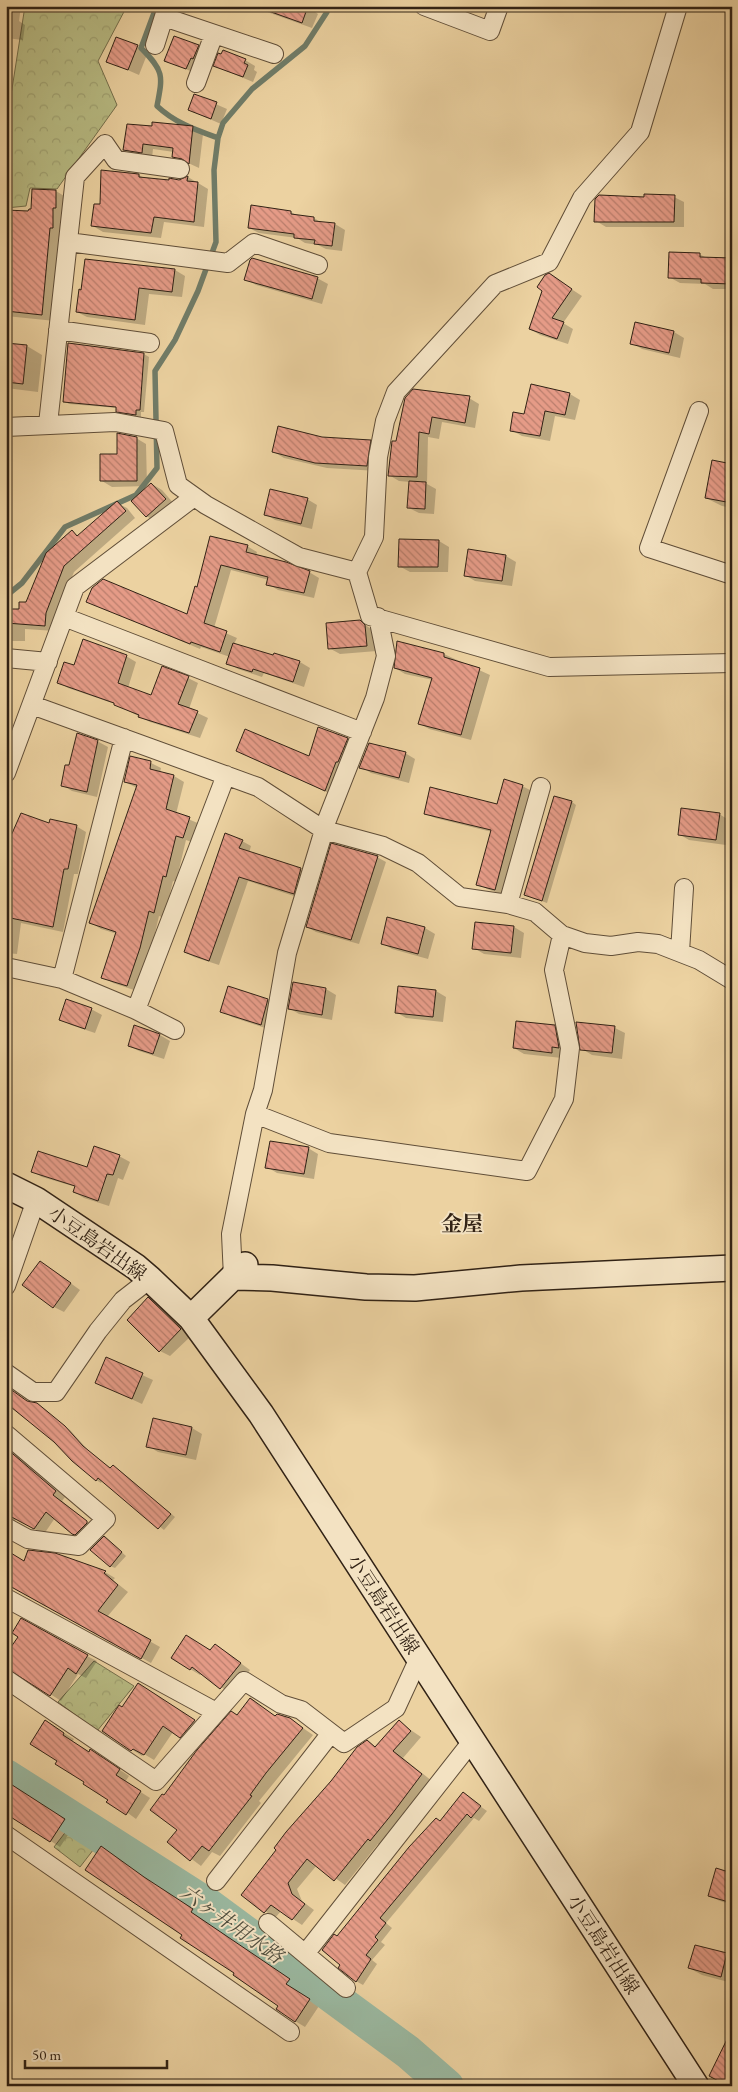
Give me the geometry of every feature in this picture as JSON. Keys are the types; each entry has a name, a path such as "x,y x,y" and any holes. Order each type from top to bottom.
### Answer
{"main road":[{"name":"小豆島岩出線","path":"6,1185 36,1200 136,1267 191,1318 261,1414 696,2086"},
{"path":"191,1318 246,1264 266,1262 320,1270 369,1273 473,1274 521,1278 732,1268"}],"street":[{"path":"424,6 490,31 499,6"},
{"path":"678,6 640,132 582,198 549,262 494,284 396,392 385,421 378,457 374,537 357,572 370,616 548,667 732,663"},
{"path":"155,45 166,12 214,34 274,54"},
{"path":"196,83 214,34"},
{"path":"48,424 75,177 105,144 116,160 180,169"},
{"path":"68,242 228,263 254,243 318,265"},
{"path":"58,330 150,343"},
{"path":"699,411 649,548 732,576"},
{"path":"6,427 115,422 164,431 178,485 194,497 299,557 320,564 357,572"},
{"path":"6,773 13,736 32,705 75,587 194,497"},
{"path":"64,617 362,732"},
{"path":"233,1277 231,1234 255,1114 263,1090 287,953 324,830 362,732 386,656 378,617"},
{"path":"6,658 48,662"},
{"path":"32,705 258,787 324,830 383,846 418,863 460,897 508,904 536,912 562,935 585,943 611,946 638,942 658,944 699,960 732,980"},
{"path":"62,979 124,738"},
{"path":"136,1010 226,775"},
{"path":"508,904 541,787"},
{"path":"680,952 684,888"},
{"path":"255,1114 329,1143 526,1171 564,1099 570,1048 554,970 562,935"},
{"path":"6,967 62,979 136,1010 175,1030"},
{"path":"6,1286 36,1200"},
{"path":"6,1373 33,1392 56,1392 98,1331 123,1300 150,1279"},
{"path":"6,1434 106,1520 79,1546 28,1539 6,1527"},
{"path":"6,1602 8,1599 216,1712"},
{"path":"6,1679 156,1781 244,1681 282,1704 301,1710 344,1743 396,1708 419,1658"},
{"path":"216,1881 331,1733"},
{"path":"305,1954 473,1740"},
{"path":"6,1835 290,2032"},
{"path":"268,1923 346,1988"}],"green space":[{"path":"25,6 127,6 98,61 117,105 57,189 30,188 26,206 6,208 6,112 9,108"},
{"path":"94,1661 134,1686 97,1731 58,1702"},
{"path":"71,1825 97,1845 80,1867 54,1847"}],"building":[{"path":"260,6 308,6 302,23 260,8"},
{"path":"174,36 199,45 186,69 164,61"},
{"path":"116,37 138,45 128,70 106,62"},
{"path":"223,50 246,59 244,63 248,65 243,77 213,66 218,53 221,54"},
{"path":"194,94 217,102 211,119 188,110"},
{"path":"152,122 193,126 189,164 182,159 172,157 173,148 143,144 142,153 123,150 127,124 152,126"},
{"path":"101,170 139,174 139,177 169,180 169,178 179,180 188,176 187,181 198,182 194,222 154,217 151,233 91,226 94,204 100,204"},
{"path":"32,189 56,190 56,208 53,208 53,228 50,228 42,315 6,311 6,210 28,211 31,209"},
{"path":"644,194 675,195 674,222 594,222 595,199 599,195 644,197"},
{"path":"251,205 291,211 291,214 314,217 314,221 335,223 332,246 314,244 315,240 294,238 294,234 248,228"},
{"path":"669,252 700,253 700,257 732,258 732,284 701,283 701,279 668,278"},
{"path":"252,258 318,277 312,299 244,280"},
{"path":"85,259 175,269 172,292 139,288 135,320 76,312"},
{"path":"549,273 572,289 552,318 564,322 557,339 529,329 542,291 537,287 545,275"},
{"path":"635,322 674,331 669,353 630,344"},
{"path":"6,343 27,345 23,384 6,382"},
{"path":"68,343 144,353 140,410 136,410 136,415 116,412 116,407 63,402"},
{"path":"531,384 570,393 565,415 545,411 540,436 510,431 513,412 524,414"},
{"path":"413,389 470,396 465,423 432,417 429,434 419,432 417,477 388,476 392,441 396,441 405,398"},
{"path":"278,426 322,437 371,440 367,466 315,463 272,452"},
{"path":"117,433 137,437 137,481 100,481 100,454 117,454"},
{"path":"712,460 732,464 732,503 705,498"},
{"path":"409,481 426,482 425,509 407,508"},
{"path":"151,483 166,499 146,517 131,501"},
{"path":"270,489 308,498 301,524 264,515"},
{"path":"117,501 126,511 64,566 46,613 45,626 6,623 6,609 19,609 19,602 26,602 46,553 72,530 77,536"},
{"path":"210,536 248,545 246,552 286,562 310,571 304,593 266,585 268,577 221,565 204,623 227,631 220,652 191,642 190,644 86,602 92,588 103,579 187,614 195,586 197,587"},
{"path":"399,539 439,540 438,567 398,567"},
{"path":"468,549 506,555 502,581 464,576"},
{"path":"360,620 365,625 367,646 328,649 326,623"},
{"path":"83,639 127,655 118,683 151,695 162,666 189,676 178,704 198,711 189,733 138,717 139,715 114,705 114,703 57,683 64,662 74,665"},
{"path":"397,641 444,653 444,657 480,668 461,735 418,724 432,678 394,668"},
{"path":"233,643 300,661 293,682 253,669 252,672 226,664"},
{"path":"318,727 348,738 325,791 236,751 245,729 309,756"},
{"path":"77,733 98,740 87,792 61,786 65,765 69,765"},
{"path":"369,743 406,752 399,778 359,768"},
{"path":"130,756 151,761 150,769 174,775 166,809 190,817 183,838 176,836 166,877 163,876 154,913 149,911 140,948 127,986 101,978 116,932 89,923 137,785 124,782"},
{"path":"504,779 523,785 495,890 476,885 491,830 424,814 430,787 497,804"},
{"path":"554,796 572,801 542,901 524,895"},
{"path":"681,808 720,813 716,840 678,835"},
{"path":"21,813 49,823 50,819 77,825 68,869 64,869 53,927 6,917 6,858 10,838"},
{"path":"225,833 243,840 239,848 301,868 294,894 239,877 209,961 184,952"},
{"path":"331,843 378,856 351,940 306,927"},
{"path":"387,917 425,927 418,954 381,944"},
{"path":"475,922 514,926 511,953 472,949"},
{"path":"293,982 326,988 322,1015 288,1009"},
{"path":"228,986 268,999 261,1025 220,1012"},
{"path":"398,986 436,990 433,1017 395,1013"},
{"path":"66,999 92,1008 85,1029 59,1020"},
{"path":"516,1021 555,1025 559,1048 552,1047 552,1053 513,1048"},
{"path":"576,1022 615,1026 612,1053 580,1050"},
{"path":"134,1025 160,1034 153,1054 128,1046"},
{"path":"270,1141 309,1147 304,1174 265,1168"},
{"path":"94,1146 120,1155 113,1175 107,1174 98,1201 73,1192 75,1186 31,1172 38,1151 87,1167"},
{"path":"40,1261 71,1283 53,1308 22,1285"},
{"path":"148,1297 181,1329 159,1352 127,1320"},
{"path":"106,1357 143,1373 132,1399 95,1383"},
{"path":"6,1386 27,1401 37,1403 65,1426 83,1446 110,1468 113,1465 171,1514 158,1529 98,1478 96,1481 72,1461 54,1442 6,1403"},
{"path":"153,1418 192,1427 186,1455 146,1447"},
{"path":"6,1448 56,1491 53,1495 87,1521 75,1535 46,1512 34,1529 6,1514"},
{"path":"104,1536 122,1552 110,1567 90,1550"},
{"path":"6,1550 24,1561 28,1550 55,1553 106,1571 104,1573 118,1585 98,1611 151,1640 141,1659 6,1584"},
{"path":"21,1618 88,1655 76,1674 68,1668 50,1696 6,1668 6,1654 18,1637 12,1633"},
{"path":"186,1635 210,1650 215,1644 241,1663 220,1689 192,1667 190,1670 171,1658"},
{"path":"138,1683 195,1720 180,1738 163,1726 144,1755 133,1749 131,1751 102,1731 119,1705 122,1707"},
{"path":"250,1698 275,1716 277,1714 290,1718 303,1728 266,1773 250,1795 252,1796 209,1851 202,1846 190,1861 167,1842 177,1830 150,1810 162,1794 164,1795 197,1750 231,1711 237,1715"},
{"path":"45,1720 64,1733 63,1735 89,1752 90,1749 120,1769 116,1775 141,1791 126,1815 106,1802 108,1800 83,1784 84,1782 55,1764 57,1761 30,1744"},
{"path":"399,1720 411,1731 393,1751 422,1774 370,1841 368,1839 334,1881 307,1859 288,1883 292,1894 305,1904 292,1920 271,1905 264,1913 241,1895 276,1850 274,1848 286,1832 331,1781 357,1747 367,1740 375,1747"},
{"path":"6,1781 65,1819 50,1842 6,1814"},
{"path":"463,1792 481,1806 471,1818 467,1814 380,1918 386,1923 375,1937 378,1940 366,1955 371,1959 356,1982 338,1968 340,1965 322,1950 334,1934 337,1936 409,1847 436,1818 440,1821"},
{"path":"101,1846 193,1909 191,1912 290,1979 286,1984 310,1999 295,2022 276,2009 278,2006 233,1975 234,1973 180,1938 182,1935 85,1870"},
{"path":"716,1868 732,1873 732,1903 708,1896"},
{"path":"695,1945 727,1953 721,1977 688,1968"},
{"path":"732,2029 732,2069 724,2084 709,2076"}],"waterway":[{"path":"154,6 154,13 141,48 154,62 160,74 161,80 157,106 178,121 218,138"},
{"path":"6,596 22,583 65,527 136,495 157,468 155,371 175,340 198,291 216,242 214,170 218,138 223,123 252,89 305,46 327,12 327,6"},
{"name":"六ヶ井用水路","path":"6,1776 208,1905 408,2052 447,2086"}],"district":[{"name":"金屋","path":"462,1224"}]}
